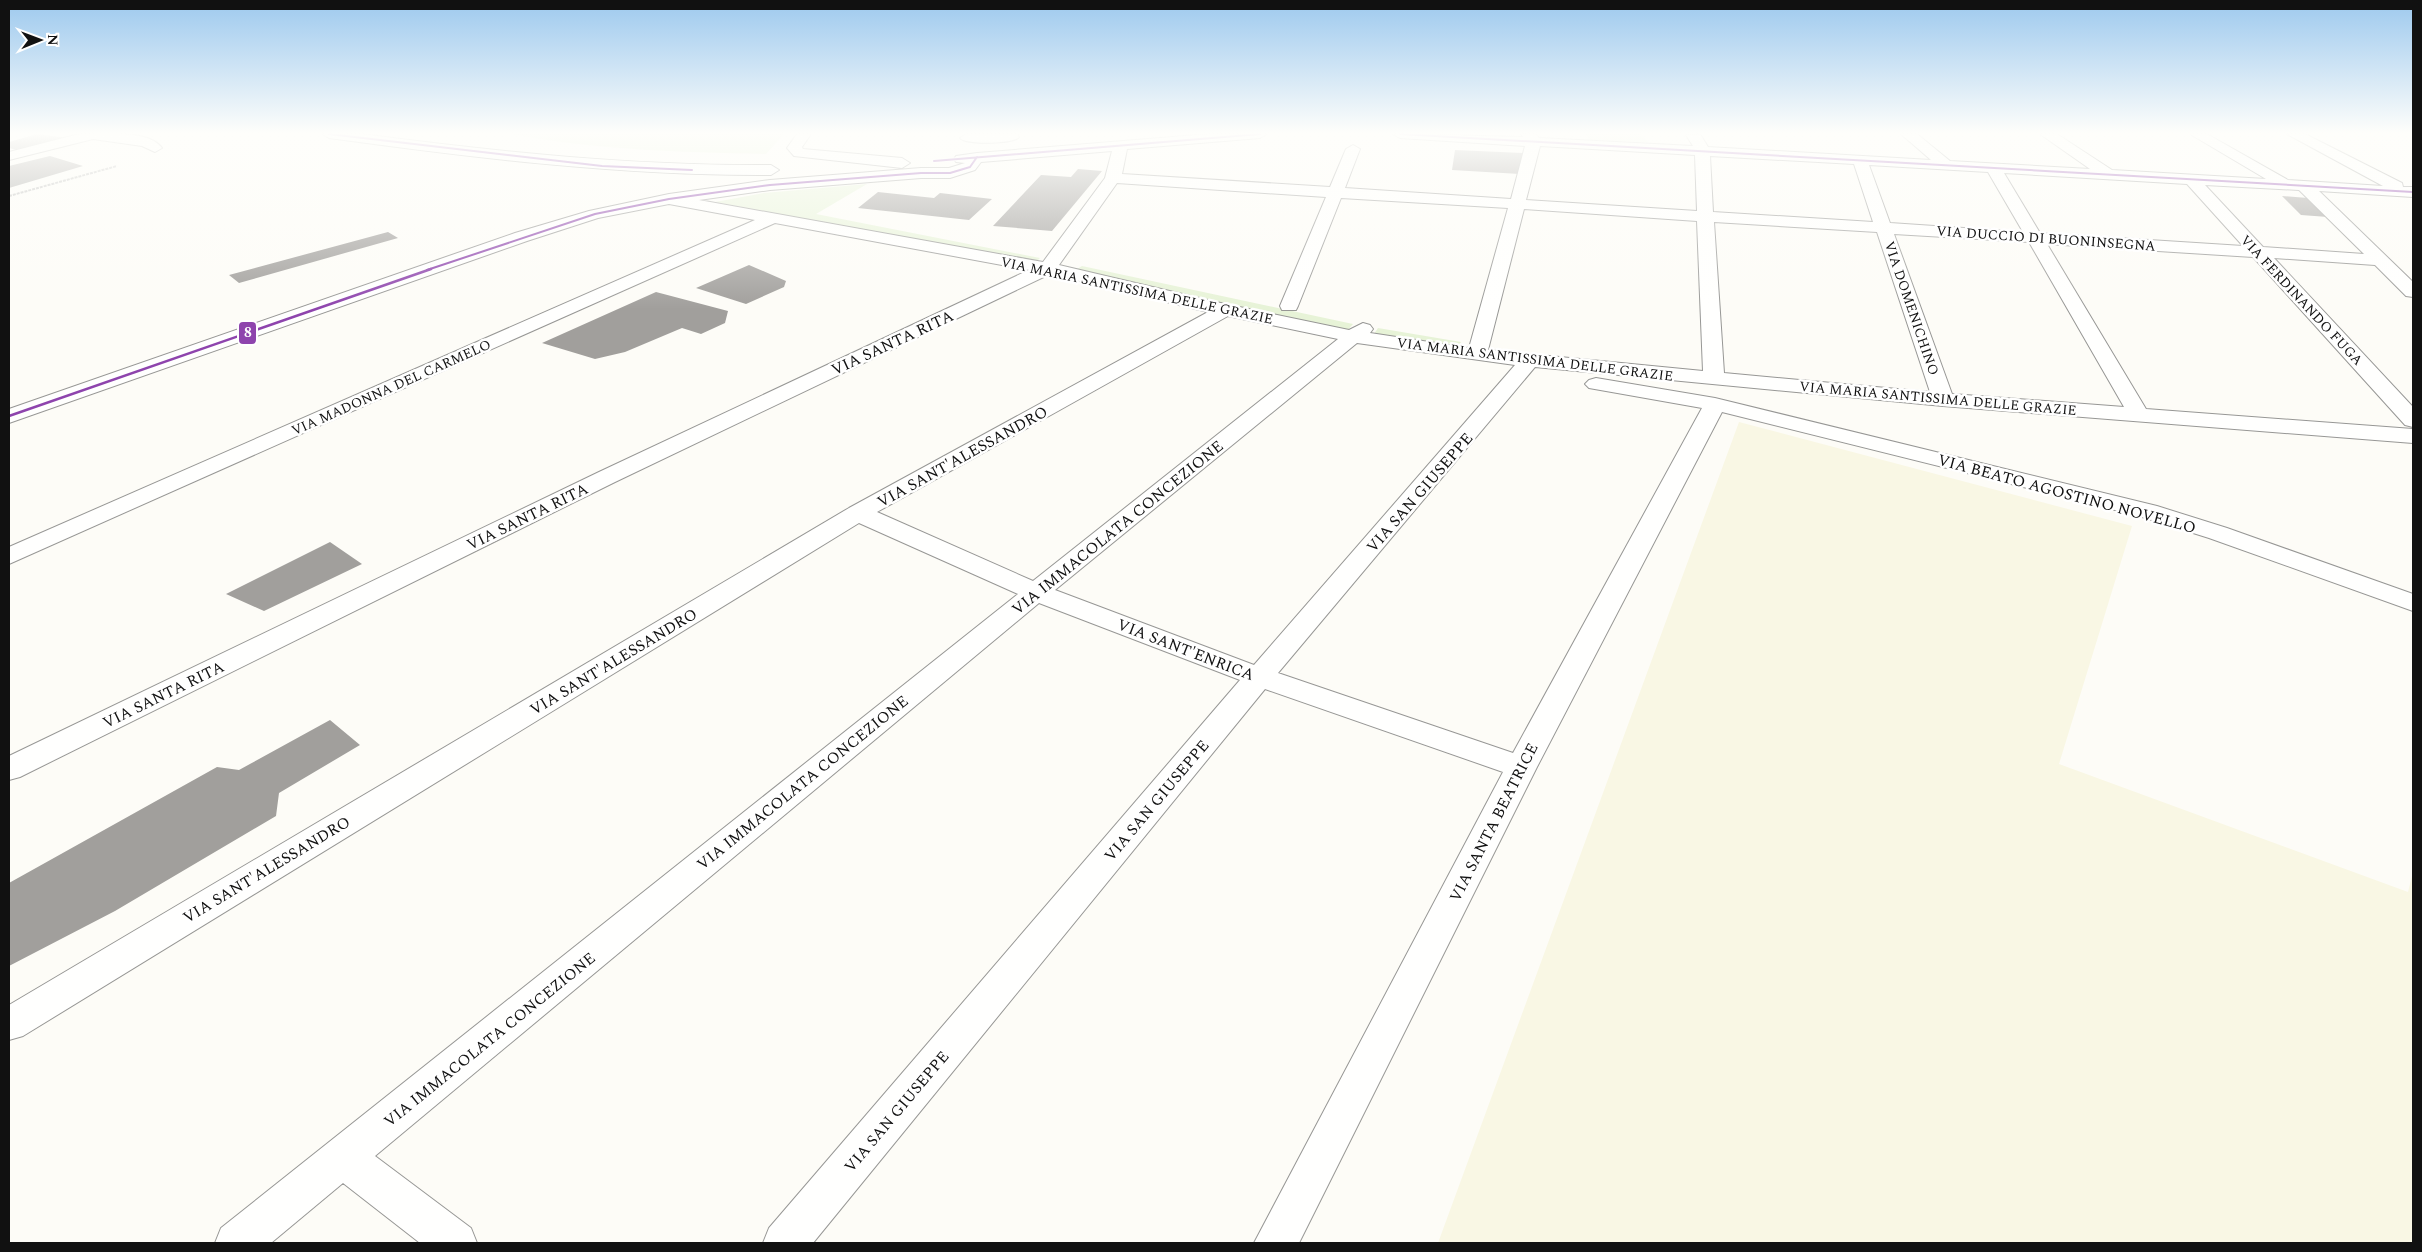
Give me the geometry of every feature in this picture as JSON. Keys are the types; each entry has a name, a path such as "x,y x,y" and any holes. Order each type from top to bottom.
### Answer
{"street":[{"path":"9,416 521,237 595,214 669,199 716,192"},
{"path":"815,209 1052,263 1103,192"},
{"path":"1289,306 1335,192"},
{"name":"VIA DUCCIO DI BUONINSEGNA","path":"1342,192 2381,260"},
{"path":"1479,347 1520,192"},
{"path":"1705,192 1714,391"},
{"name":"VIA DOMENICHINO","path":"1871,192 1944,400"},
{"path":"2007,192 2138,413"},
{"name":"VIA FERDINANDO FUGA","path":"2203,192 2413,420"},
{"path":"2304,192 2381,260 2413,292"},
{"name":"VIA MARIA SANTISSIMA DELLE GRAZIE","path":"669,199 773,218 1052,263 1289,306 1362,330"},
{"name":"VIA MADONNA DEL CARMELO","path":"9,556 773,218"},
{"name":"VIA MARIA SANTISSIMA DELLE GRAZIE","path":"1052,263 1225,310 1479,347 1527,366 1714,391 1944,400 2138,413 2413,436"},
{"name":"VIA SANTA RITA","path":"9,769 607,477 1052,263"},
{"name":"VIA SANT'ALESSANDRO","path":"9,1024 858,513 1225,310"},
{"name":"VIA IMMACOLATA CONCEZIONE","path":"237,1243 1036,592 1362,330"},
{"name":"VIA SAN GIUSEPPE","path":"785,1243 1259,677 1527,366"},
{"name":"VIA BEATO AGOSTINO NOVELLO","path":"1714,391 2218,533 2413,603"},
{"name":"VIA SANTA BEATRICE","path":"1276,1243 1714,391"},
{"name":"VIA SANT'ENRICA","path":"858,513 1036,592 1259,677 1521,767"},
{"path":"343,1157 455,1243"}],"path":[{"path":"9,196 22,192"}],"shaded area":[{"path":"1739,422 2132,526 2059,764 2408,892 2413,872 2413,1243 1438,1243"}],"green space":[{"path":"853,192 816,214 1040,258 1035,263 715,202 764,193"},
{"path":"1082,266 1353,324 1346,332 1074,271"},
{"path":"1378,328 1461,342 1457,349 1374,334"}],"building":[{"path":"877,192 934,198 940,193 992,199 969,220 858,208"},
{"path":"1025,192 1084,192 1052,231 993,226"},
{"path":"2282,196 2308,198 2328,217 2301,215"},
{"path":"388,232 398,238 239,283 229,275"},
{"path":"749,265 786,281 784,287 746,304 696,288"},
{"path":"656,292 728,311 725,323 701,334 682,328 625,352 595,359 542,343"},
{"path":"330,542 362,564 264,611 226,594"},
{"path":"330,720 360,745 279,793 276,816 115,911 9,966 9,883 217,767 239,770"}],"transit line":[{"name":"8","path":"9,416 521,237 595,214 669,199 716,192"}]}
